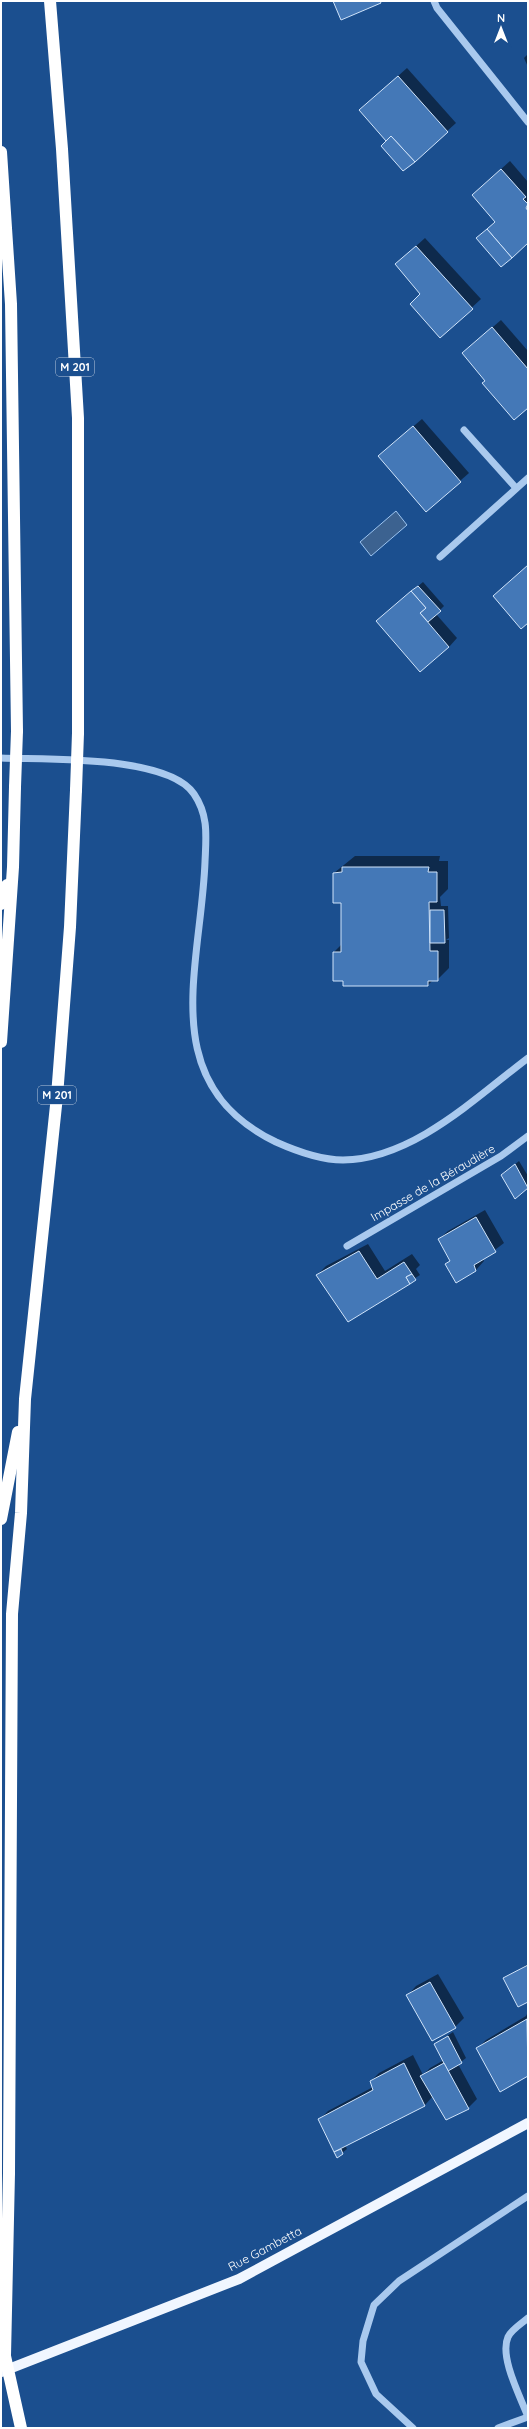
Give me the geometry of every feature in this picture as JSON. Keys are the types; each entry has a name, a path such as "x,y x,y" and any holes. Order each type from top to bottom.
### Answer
{"highway":[{"name":"M 201","path":"1,1519 25,1399 57,1096 70,927 78,734 78,418 62,149 50,1"},
{"path":"1,152 11,304 17,731 13,867 1,1042"},
{"path":"1,904 13,867"},
{"path":"20,2428 5,2356 9,2173 12,1614 21,1512 25,1399"}],"main road":[{"name":"Rue Gambetta","path":"1,2372 239,2279 528,2123"}],"street":[{"path":"434,1 437,8 498,87 528,122"},
{"path":"464,430 516,488"},
{"path":"440,557 528,478"},
{"path":"1,758 134,765 169,775 193,793 206,822 204,879 191,995 195,1045 215,1095 257,1132 298,1152 343,1160 386,1153 431,1131 528,1058"},
{"name":"Impasse de la Béraudière","path":"347,1246 501,1156 528,1136"},
{"path":"413,2428 376,2394 361,2362 363,2342 374,2305 399,2281 528,2196"},
{"path":"498,2428 528,2417 510,2372 506,2350 508,2336 528,2318"}],"water":[{"path":"396,511 407,525 371,556 360,542"}],"building":[{"path":"333,1 380,1 381,3 341,20"},
{"path":"398,76 448,132 415,162 391,136 386,141 359,110"},
{"path":"391,136 415,162 403,171 381,146"},
{"path":"501,169 526,197 523,199 528,204 526,208 528,211 528,243 512,258 487,229 495,222 472,195"},
{"path":"487,229 512,258 501,267 476,238"},
{"path":"416,246 473,309 440,338 410,304 420,294 395,264"},
{"path":"492,327 528,369 528,408 514,420 482,383 485,381 462,353"},
{"path":"413,426 461,482 426,512 378,456"},
{"path":"528,565 528,623 521,629 493,596"},
{"path":"418,586 441,611 428,622 420,613 426,608 411,591"},
{"path":"411,591 426,608 420,613 449,647 420,672 376,621"},
{"path":"342,867 429,867 428,872 437,872 437,902 429,902 430,951 438,951 438,981 428,981 428,986 343,986 343,981 333,981 333,952 341,952 341,903 333,903 333,873 342,872"},
{"path":"430,910 444,910 445,943 430,943"},
{"path":"515,1164 528,1188 515,1199 501,1175"},
{"path":"476,1217 496,1252 474,1265 476,1271 456,1283 445,1264 450,1261 438,1239"},
{"path":"359,1251 377,1279 404,1262 412,1274 406,1277 410,1284 348,1322 316,1275"},
{"path":"412,1274 416,1280 410,1284 406,1277"},
{"path":"528,1965 528,2002 518,2007 503,1978"},
{"path":"430,1982 456,2028 432,2041 406,1995"},
{"path":"527,2019 528,2076 500,2092 476,2048"},
{"path":"448,2036 462,2063 448,2071 434,2044"},
{"path":"404,2063 425,2106 334,2152 318,2119 373,2090 370,2081"},
{"path":"444,2063 469,2109 446,2120 420,2076"},
{"path":"341,2149 343,2154 337,2158 334,2152"}]}
